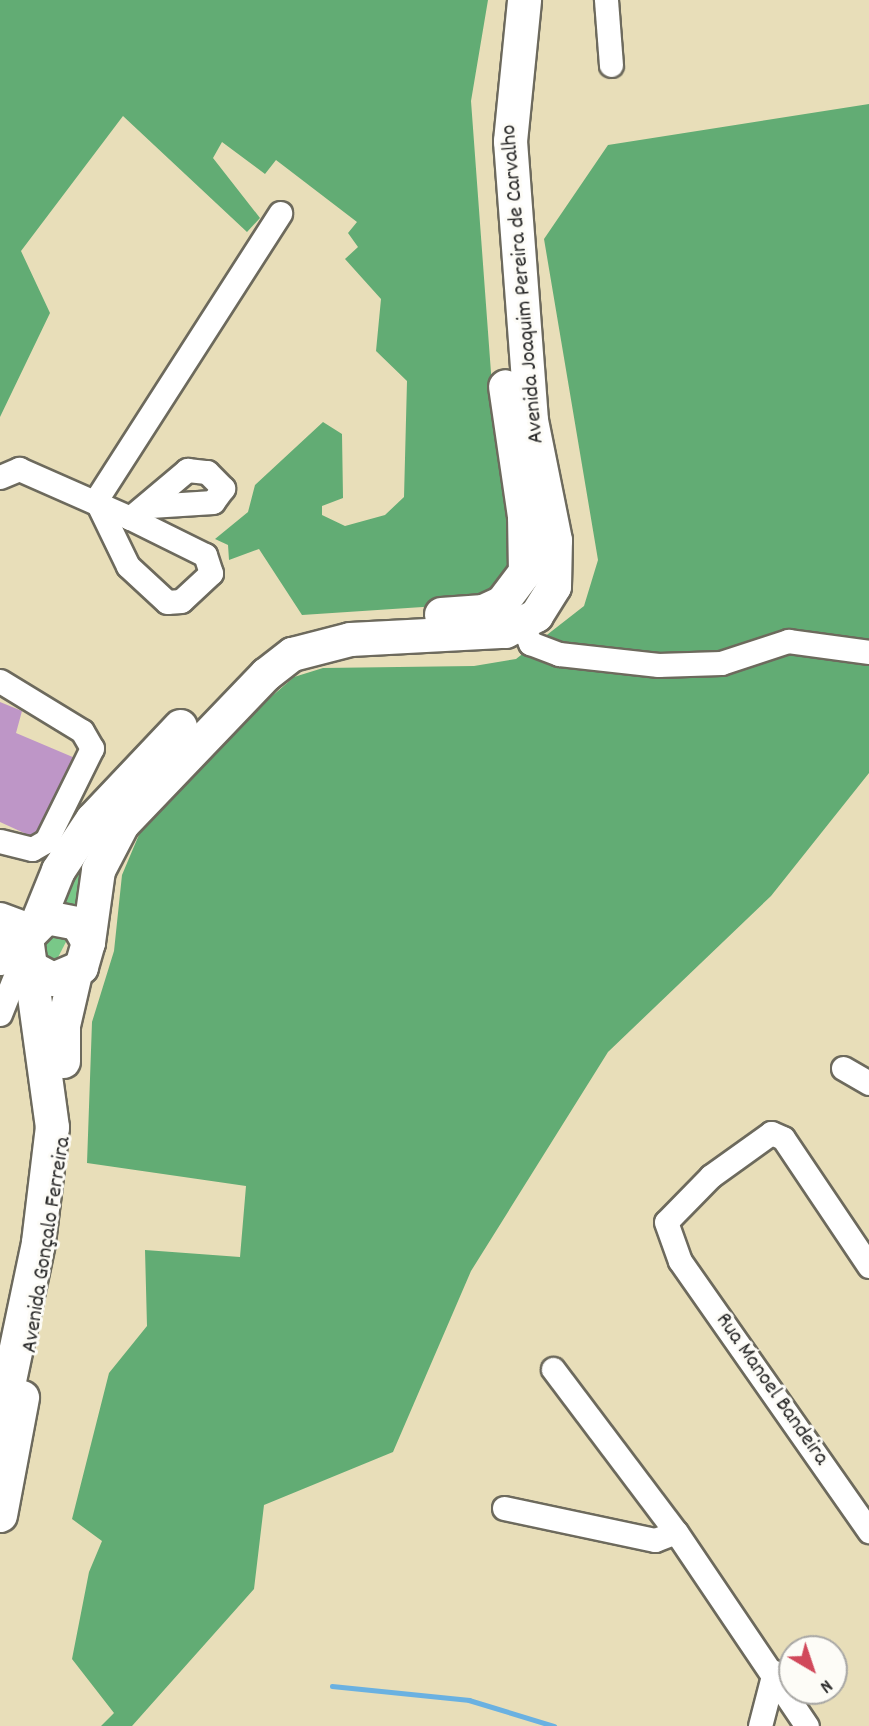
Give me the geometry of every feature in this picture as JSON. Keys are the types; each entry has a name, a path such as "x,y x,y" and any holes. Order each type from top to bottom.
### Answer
{"highway":[{"name":"Avenida Joaquim Pereira de Carvalho","path":"519,1 510,141 531,420 558,565 545,605 522,624"},
{"name":"Avenida Joaquim Pereira de Carvalho","path":"18,956 69,851 118,786 275,640 340,618 483,611 502,602 525,572 491,160 491,60 519,1"},
{"path":"88,942 98,870 122,824 265,674 315,645 481,634 522,624"},
{"path":"75,973 53,979 18,956 68,917 88,942"},
{"name":"Avenida Gonçalo Ferreira","path":"0,1515 55,1228 66,1129 63,1025 75,973 88,942"},
{"name":"Avenida Gonçalo Ferreira","path":"0,1423 48,1167 51,1102 18,956"}],"main road":[{"path":"0,917 18,956"}],"street":[{"path":"606,0 611,65"},
{"path":"96,500 280,213"},
{"path":"0,477 19,469 96,500 140,512 205,555 211,573 181,601 167,602 128,566 96,500"},
{"path":"522,624 530,643 559,654 658,665 721,663 788,641 869,652"},
{"path":"0,681 82,732 92,748 46,841 32,849 0,841"},
{"path":"0,1014 18,956"},
{"path":"843,1068 869,1083"},
{"name":"Rua Manoel Bandeira","path":"869,1266 783,1138 771,1133 757,1140 671,1214 665,1230 671,1249 869,1531"},
{"path":"553,1369 676,1532 774,1672 807,1726"},
{"path":"504,1508 655,1540 676,1532"},
{"path":"760,1726 774,1672"}],"green space":[{"path":"0,0 488,0 471,101 495,427 514,548 513,567 501,588 468,604 302,615 259,549 229,560 228,545 215,539 248,512 255,485 323,422 342,434 343,498 322,506 322,515 345,526 385,515 404,497 407,381 376,351 381,299 345,259 358,247 348,233 357,222 276,160 265,174 222,142 213,158 260,218 247,232 123,116 21,251 50,313 0,417"},
{"path":"869,104 869,773 771,896 608,1052 471,1271 393,1452 264,1505 254,1589 132,1726 101,1726 114,1713 72,1659 89,1572 102,1541 72,1519 109,1373 147,1326 145,1250 240,1257 246,1186 87,1163 92,1022 114,951 122,875 154,799 294,677 323,668 474,666 516,659 584,606 598,560 544,239 608,145"},
{"path":"88,839 80,917 60,907"},
{"path":"44,931 68,938 52,969 39,955"}],"building":[{"path":"0,702 22,711 16,733 75,758 35,838 0,822"}],"waterway":[{"path":"332,1686 469,1700 554,1726"}]}
